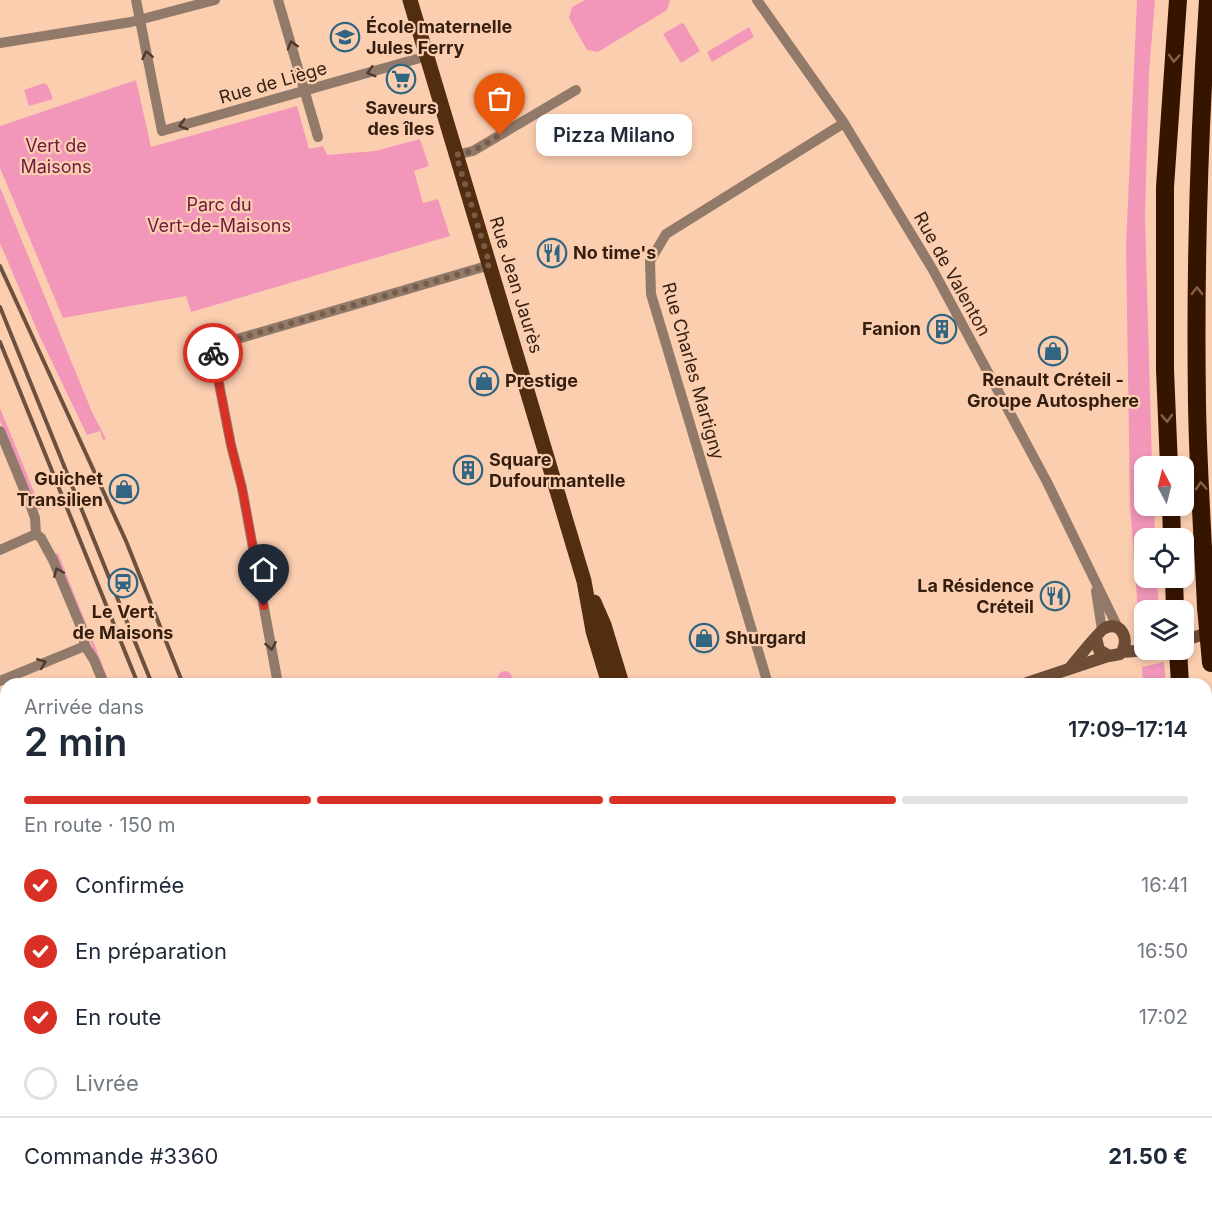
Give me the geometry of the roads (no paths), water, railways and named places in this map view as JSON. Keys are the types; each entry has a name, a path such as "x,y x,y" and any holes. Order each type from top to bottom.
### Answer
{"highway":[{"path":"1169,456 1165,370 1166,187 1178,0"},
{"path":"1208,0 1199,126 1197,405 1211,669"},
{"path":"1179,660 1180,676"}],"main road":[{"name":"Rue Jean Jaurès","path":"410,0 584,580 593,631 607,678"},
{"name":"Rue Jean Jaurès","path":"584,580 604,625 620,678"}],"street":[{"path":"136,0 140,20"},
{"path":"0,43 140,20 215,0"},
{"path":"278,0 318,137"},
{"name":"Rue de Valenton","path":"757,0 844,123 933,270 1027,443 1121,632"},
{"name":"Rue de Liège","path":"140,20 162,131 427,56"},
{"path":"456,155 473,151 576,90"},
{"name":"Rue Charles Martigny","path":"766,678 651,294 650,261 666,234 844,123"},
{"path":"278,678 242,488 213,353 217,345 490,265"},
{"path":"0,431 35,518 36,534 41,538 53,560 81,627 85,646 102,678"},
{"path":"0,550 36,534"},
{"name":"Rue de Valenton","path":"1096,582 1099,634"},
{"path":"1070,668 1099,634 1109,627 1134,639"},
{"path":"1121,632 1126,645 1122,652"},
{"path":"1194,637 1212,632"},
{"path":"1099,634 1099,650 1108,656"},
{"path":"7,678 85,646"},
{"path":"1041,678 1108,656 1134,651"}],"railway":[{"path":"0,266 126,541 181,678"},
{"path":"0,307 150,678"},
{"path":"0,342 136,678"}],"place":[{"name":"École maternelle Jules Ferry","path":"345,37"},
{"name":"Saveurs des îles","path":"401,79"},
{"name":"Pizza Milano","path":"500,135"},
{"name":"No time's","path":"552,253"},
{"name":"Fanion","path":"942,329"},
{"name":"Renault Créteil - Groupe Autosphere","path":"1053,351"},
{"name":"Prestige","path":"484,381"},
{"name":"Square Dufourmantelle","path":"468,470"},
{"name":"Guichet Transilien","path":"124,489"},
{"name":"Le Vert de Maisons","path":"123,583"},
{"name":"La Résidence Créteil","path":"1055,596"},
{"name":"Shurgard","path":"704,638"}],"park label":[{"name":"Vert de Maisons","path":"56,156"},
{"name":"Parc du Vert-de-Maisons","path":"219,215"}]}
